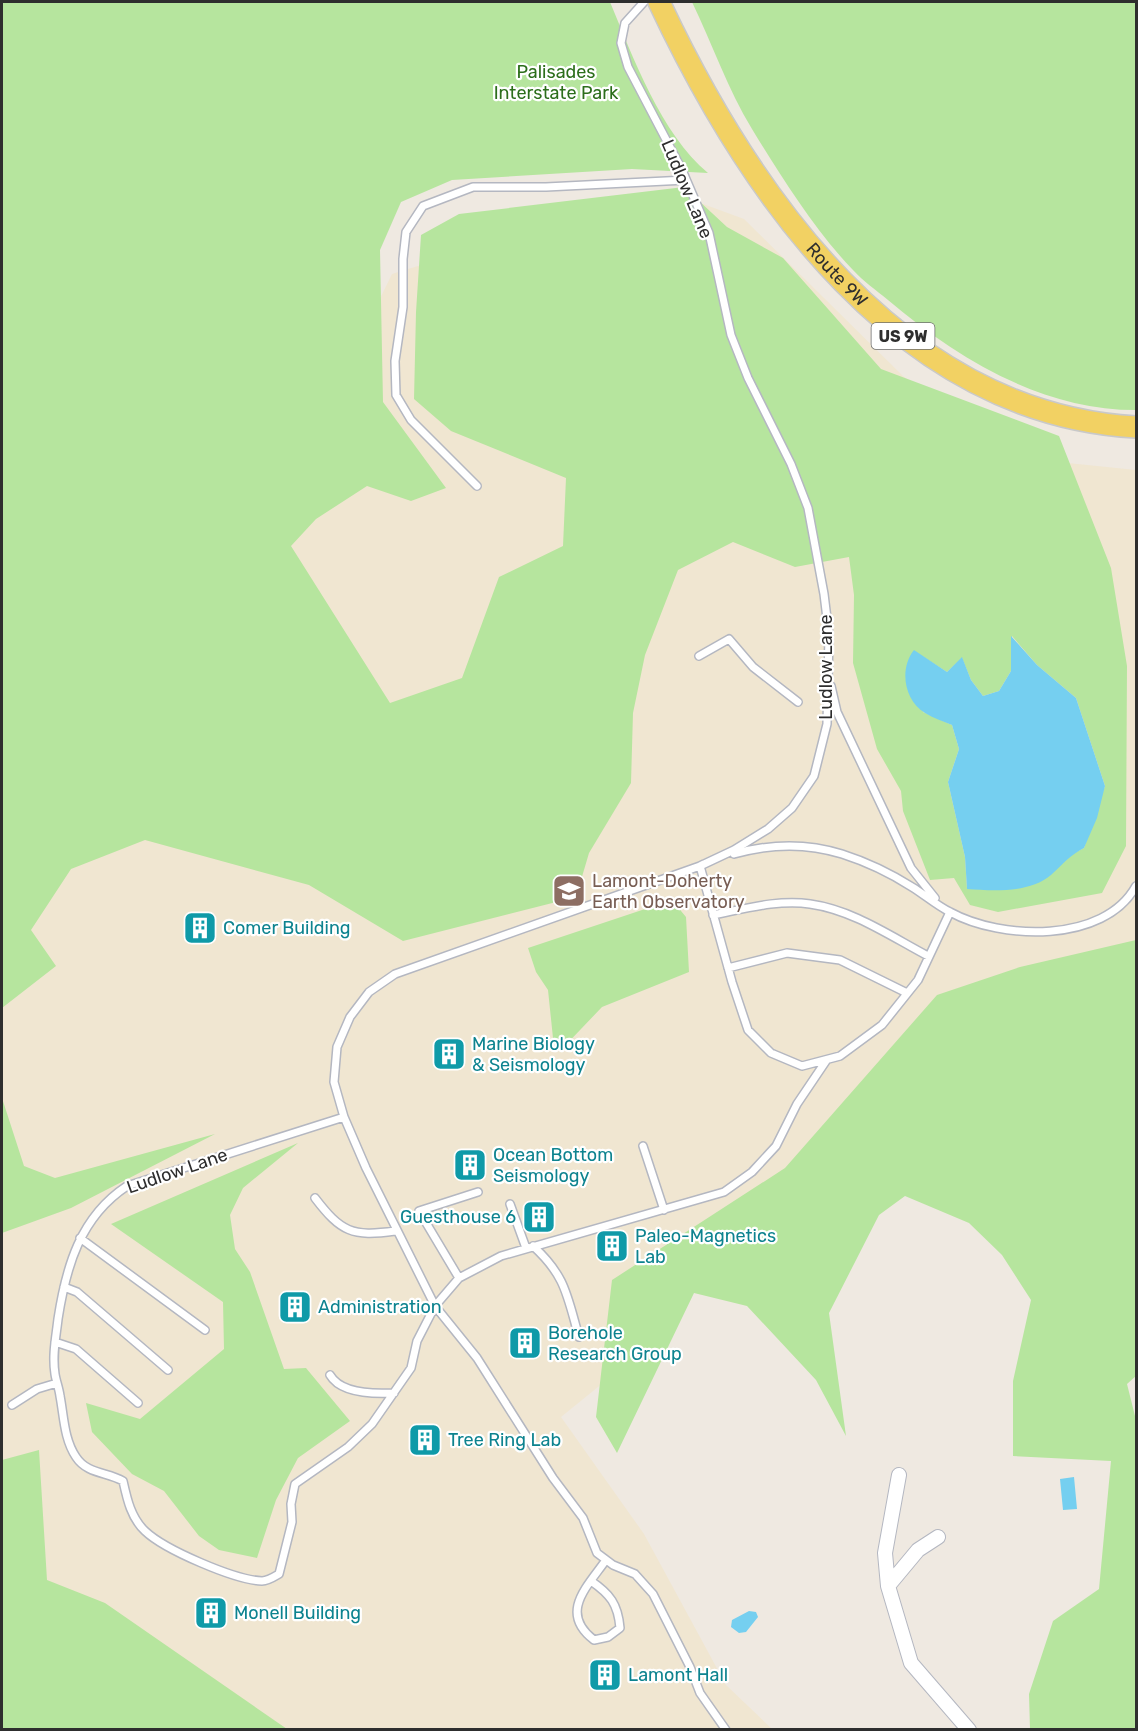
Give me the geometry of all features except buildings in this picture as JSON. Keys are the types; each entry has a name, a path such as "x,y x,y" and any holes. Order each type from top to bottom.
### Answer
{"main road":[{"name":"Route 9W","path":"659,2 698,79 737,145 824,261 877,314 930,356 976,384 1029,407 1079,420 1137,427"}],"street":[{"path":"899,1475 885,1553 888,1586 911,1663 969,1730"},
{"path":"888,1586 918,1550 938,1537"}],"lane":[{"name":"Ludlow Lane","path":"606,1560 597,1553 583,1518 554,1478 477,1358 435,1306 395,1231 344,1117 334,1082 337,1047 350,1017 369,992 395,974 700,866 735,850 768,830 792,808 814,776 827,724 829,635 808,508 791,464 748,378 731,335 709,233 686,180 628,67 621,43 625,23 644,2"},
{"path":"477,486 411,420 396,396 395,361 404,307 403,259 406,232 423,207 473,187 546,187 686,180"},
{"path":"699,656 729,639 753,667 798,702"},
{"path":"829,678 837,712 911,868 929,892 950,912"},
{"path":"950,912 918,980 882,1025 840,1056 802,1066 771,1053 748,1030 700,866 736,853 769,845 805,847 839,854 875,866 950,912 985,926 1031,931 1076,929 1111,915 1137,886"},
{"path":"713,915 756,906 809,903 853,915 928,956"},
{"path":"728,968 787,953 840,960 907,993"},
{"path":"435,1306 459,1278 501,1256 724,1192 752,1172 776,1146 796,1104 826,1061"},
{"name":"Ludlow Lane","path":"344,1117 127,1186 104,1206 80,1238 71,1257 55,1342 57,1383 67,1440 77,1459 92,1472 113,1476 123,1481 131,1512 145,1531 183,1557 207,1563 229,1574 264,1582 279,1574 288,1548 295,1484 348,1447 372,1424 411,1368 417,1341 435,1306"},
{"path":"643,1146 664,1210"},
{"path":"459,1278 419,1211 478,1192"},
{"path":"315,1198 337,1225 352,1233 370,1234 395,1231"},
{"path":"510,1204 530,1247 553,1264 561,1279 579,1337"},
{"path":"80,1238 205,1330"},
{"path":"64,1287 76,1292 168,1370"},
{"path":"55,1342 76,1349 138,1403"},
{"path":"330,1375 344,1387 370,1393 394,1393"},
{"path":"12,1405 37,1389 57,1383"},
{"path":"591,1581 608,1593 614,1602 620,1628 608,1637 594,1640 580,1630 575,1615 578,1603 591,1581 606,1560 635,1574 653,1594 690,1667 700,1693 726,1730"}],"shaded area":[{"name":"Lamont-Doherty Earth Observatory","path":"665,190 744,219 903,376 1019,458 1136,470 1136,977 822,1167 610,1301 614,1374 561,1417 644,1534 726,1685 772,1729 159,1729 2,1593 2,805 326,409 392,274"}],"green space":[{"name":"Palisades Interstate Park","path":"2,2 610,2 639,70 662,116 691,157 708,173 632,169 452,180 401,202 380,250 383,402 446,488 411,501 367,486 316,519 291,546 390,703 462,678 499,577 563,546 566,478 451,431 414,399 421,235 459,214 684,187 727,227 783,258 881,369 1059,436 1111,568 1127,666 1126,846 1102,893 998,912 970,905 954,878 930,880 903,811 901,791 877,749 853,663 854,595 849,557 795,567 733,542 678,570 645,655 633,713 631,783 589,853 576,897 403,941 309,885 145,840 71,869 31,930 56,966 2,1008","holes":["1012,636 1037,665 1076,698 1105,786 1084,848 1070,855 1049,876 967,889 965,857 948,782 959,749 952,725 923,712 914,651 947,672 962,658 971,680 983,696 999,691 1011,671"]},
{"path":"692,2 1136,2 1136,410 1101,408 1067,401 1035,391 1003,377 943,342 861,278 812,221 752,129"},
{"path":"672,900 686,917 689,972 602,1007 560,1051 553,1038 548,990 536,972 528,948"},
{"path":"1136,940 1136,1376 1127,1384 1136,1420 1136,1729 1030,1729 1029,1694 1053,1621 1099,1589 1111,1461 1013,1456 1013,1381 1031,1300 1002,1255 969,1223 905,1196 879,1215 829,1313 846,1436 816,1380 747,1306 694,1293 617,1453 596,1417 612,1280 785,1168 937,995 1020,967"},
{"path":"2,1098 24,1166 55,1178 215,1134 71,1208 2,1233"},
{"path":"298,1143 243,1188 230,1215 235,1249 250,1272 284,1369 306,1368 350,1421 298,1458 276,1500 257,1558 219,1550 199,1536 164,1491 132,1474 92,1432 86,1403 140,1419 224,1349 223,1302 111,1224"},
{"path":"39,1450 47,1580 105,1603 287,1729 2,1729 2,1460"}],"water":[{"path":"1011,636 1037,665 1076,698 1105,786 1097,818 1084,848 1051,875 1033,885 1011,890 967,889 965,857 948,782 959,749 952,725 925,713 912,700 906,684 906,666 914,650 947,672 962,657 971,680 983,696 999,691 1011,671"},
{"path":"1074,1477 1077,1509 1063,1510 1060,1479"},
{"path":"749,1611 756,1612 758,1617 746,1632 739,1633 731,1627 732,1620"}],"place":[{"name":"Lamont-Doherty Earth Observatory","path":"569,891"},
{"name":"Comer Building","path":"200,928"},
{"name":"Marine Biology & Seismology","path":"449,1054"},
{"name":"Ocean Bottom Seismology","path":"470,1165"},
{"name":"Guesthouse 6","path":"539,1217"},
{"name":"Paleo-Magnetics Lab","path":"612,1246"},
{"name":"Administration","path":"295,1307"},
{"name":"Borehole Research Group","path":"525,1343"},
{"name":"Tree Ring Lab","path":"425,1440"},
{"name":"Monell Building","path":"211,1613"},
{"name":"Lamont Hall","path":"605,1675"}]}
